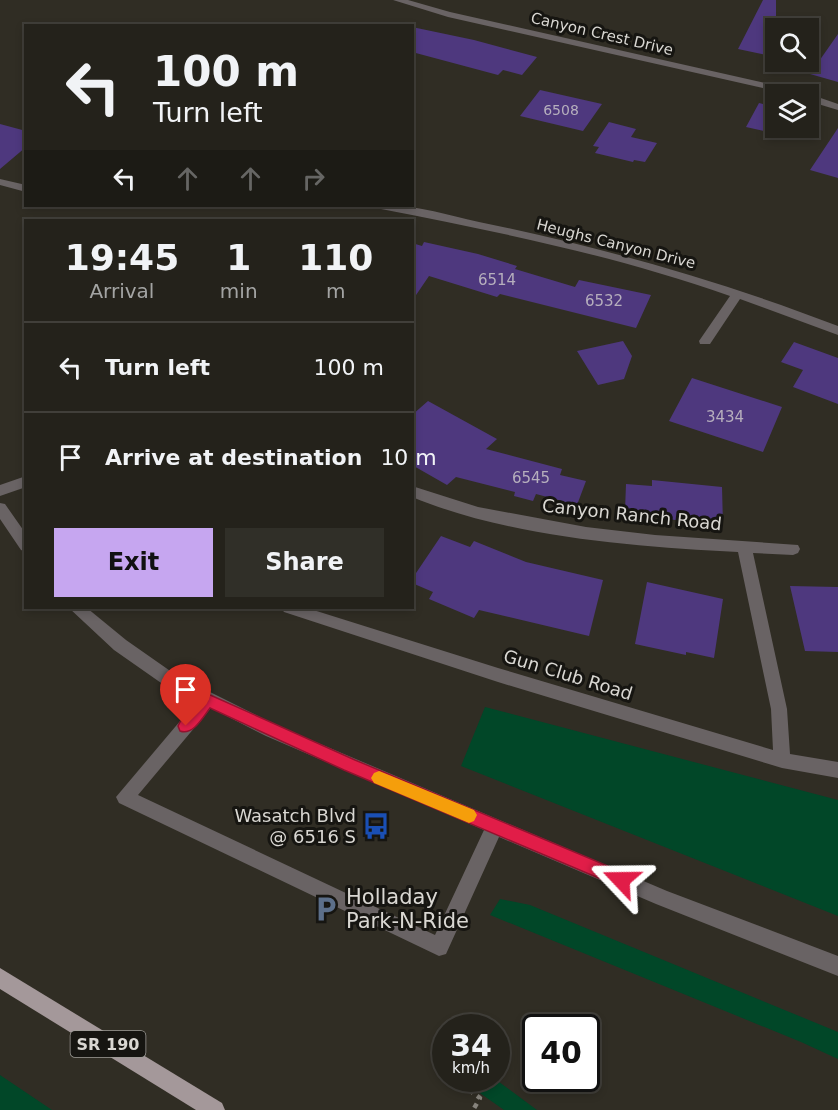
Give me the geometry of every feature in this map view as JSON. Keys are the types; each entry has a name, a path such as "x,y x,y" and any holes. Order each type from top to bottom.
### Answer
{"main road":[{"name":"SR 190","path":"0,978 215,1110"}],"street":[{"name":"Canyon Crest Drive","path":"398,0 439,12 765,86"},
{"path":"819,101 838,107"},
{"path":"0,182 24,188"},
{"name":"Heughs Canyon Drive","path":"387,207 439,216 607,255 738,293 838,331"},
{"path":"705,341 738,293"},
{"path":"0,491 24,482"},
{"name":"Canyon Ranch Road","path":"414,492 441,502 493,516 580,532 645,540 793,549"},
{"path":"0,508 24,543"},
{"name":"Canyon Ranch Road","path":"744,547 779,709 782,760"},
{"path":"78,609 120,645 170,680 297,742 663,898 838,966"},
{"name":"Gun Club Road","path":"292,609 498,675 782,760 838,770"},
{"path":"208,700 125,797 439,947 495,826"}],"path":[{"path":"472,1092 480,1098 473,1110"}],"green space":[{"path":"485,707 838,800 838,916 461,766"},
{"path":"500,899 530,905 838,1032 838,1059 490,915"},
{"path":"0,1075 52,1110 0,1110"},
{"path":"510,1090 537,1110 504,1110 478,1092 510,1092"}],"building":[{"path":"763,0 776,0 776,18 765,18 765,55 738,49"},
{"path":"414,27 537,57 522,75 503,70 498,75 414,53"},
{"path":"838,34 838,82 810,74 819,72 819,61"},
{"path":"540,90 602,104 583,131 520,116"},
{"path":"759,103 765,104 765,131 746,127"},
{"path":"609,122 636,129 631,137 657,143 645,162 634,160 633,162 595,153 599,147 593,146"},
{"path":"0,124 24,130 24,149 0,169"},
{"path":"838,128 838,178 810,170"},
{"path":"424,242 478,254 517,266 515,269 575,287 579,280 651,295 636,328 500,294 497,297 429,276 414,298 414,244 422,246"},
{"path":"623,341 632,356 624,379 598,385 577,351"},
{"path":"794,342 838,358 838,404 793,387 803,370 781,362"},
{"path":"692,378 782,407 763,452 669,421"},
{"path":"428,401 497,439 486,449 562,469 560,475 586,481 577,505 536,494 533,501 514,496 515,492 456,477 447,485 414,466 414,413"},
{"path":"652,480 722,487 723,525 666,519 666,515 625,511 626,484 652,486"},
{"path":"441,536 470,547 474,541 526,562 603,580 589,636 479,610 474,618 429,599 433,592 414,584 414,576"},
{"path":"647,582 723,599 714,658 686,652 686,655 635,644"},
{"path":"790,586 838,587 838,652 805,651"}],"slow traffic":[{"path":"379,778 469,815"}],"place":[{"name":"Wasatch Blvd @ 6516 S","path":"376,826"},
{"name":"Holladay Park-N-Ride","path":"326,909"}],"route":[{"path":"186,726 208,700 349,765 621,880"}]}
